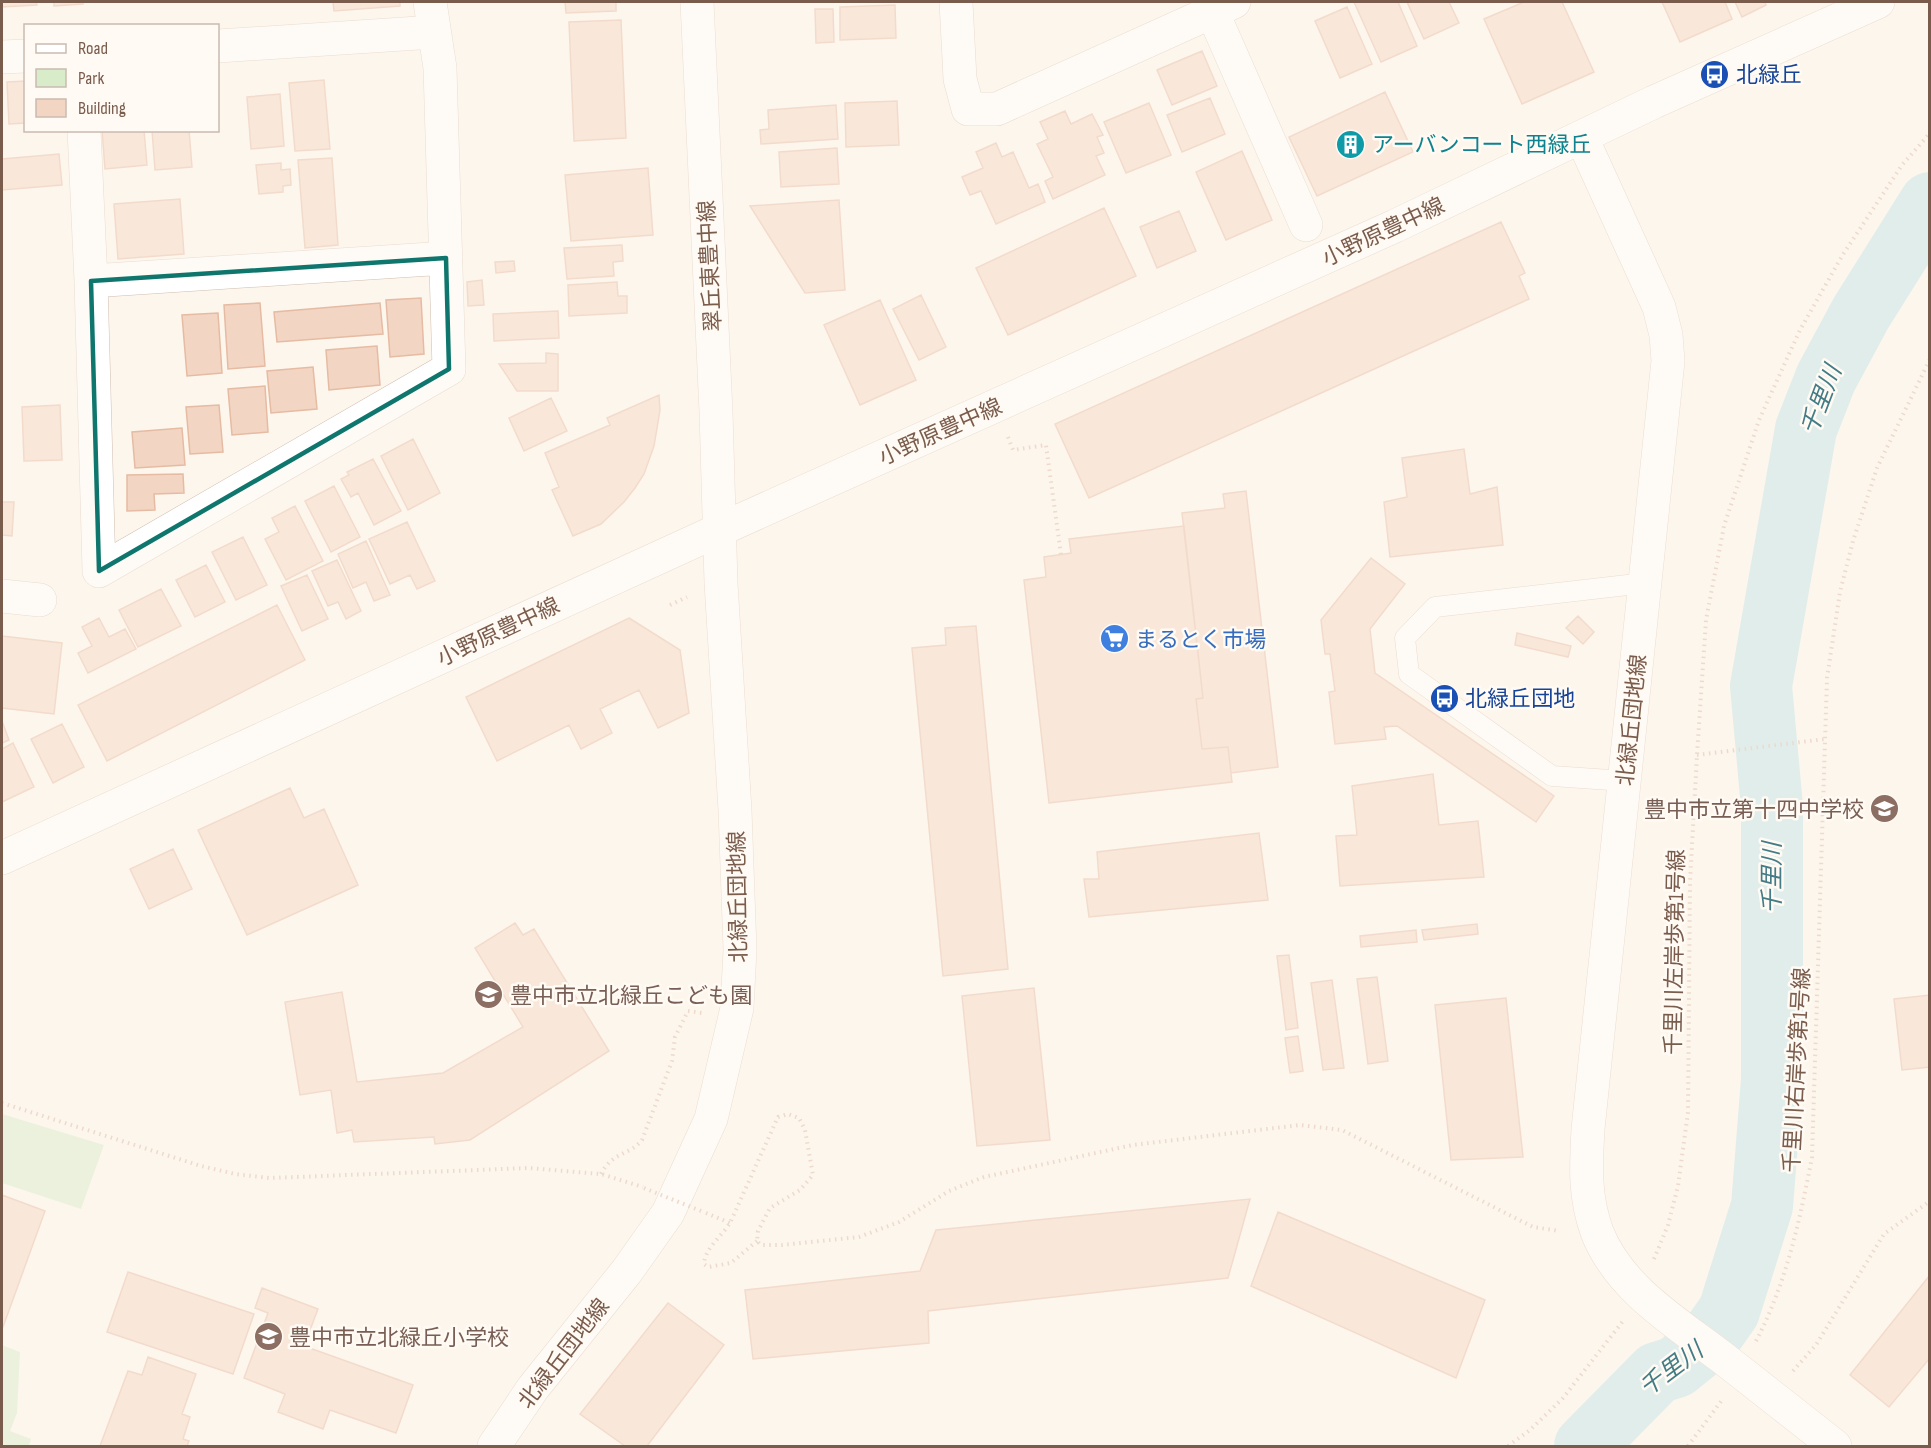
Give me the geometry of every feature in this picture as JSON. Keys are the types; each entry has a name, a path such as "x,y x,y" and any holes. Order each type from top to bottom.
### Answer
{"street":[{"name":"翠丘東豊中線","path":"697,2 716,400 719,530"},
{"path":"956,2 960,79 968,109 997,109 1223,6 1306,225"},
{"name":"小野原豊中線","path":"2,858 719,530 1373,236 1705,79 1878,2"},
{"path":"84,132 91,281 99,571 449,369 440,68 432,17 219,46"},
{"path":"2,57 24,56"},
{"name":"北緑丘団地線","path":"1582,138 1659,307 1666,335 1668,361 1588,1129 1585,1178 1590,1209 1598,1233 1610,1257 1644,1297 1735,1367"},
{"path":"91,281 446,258"},
{"name":"北緑丘団地線","path":"494,1446 533,1388 627,1271 668,1213 711,1119 737,1008 740,950 735,810 719,530"},
{"path":"2,596 40,600"},
{"path":"1735,1367 1835,1446"}],"lane":[{"path":"1625,781 1552,776 1409,674 1405,638 1435,607 1645,583"}],"path":[{"name":"千里川左岸歩第1号線","path":"1508,1446 1530,1430 1563,1398 1644,1297 1668,1225 1678,1186 1688,1112 1690,882 1696,755 1706,620 1724,526 1759,420 1800,330 1842,256 1902,165 1929,133"},
{"name":"千里川右岸歩第1号線","path":"1688,1446 1728,1392 1735,1367 1766,1322 1801,1214 1812,1157 1827,678 1840,592 1853,541 1877,468 1929,359"},
{"path":"1007,435 1013,450 1046,445 1061,555"},
{"path":"670,605 688,597"},
{"path":"1696,755 1825,739"},
{"path":"601,1174 615,1156 638,1145 642,1140 672,1061 675,1037 688,1011 711,1014"},
{"path":"2,1103 201,1166 235,1174 269,1178 358,1176 502,1168 601,1174 644,1188 730,1223"},
{"path":"788,1114 799,1118 805,1130 813,1175 800,1190 770,1208 758,1231 757,1241 731,1263 708,1267 704,1264 705,1255 730,1223 778,1117 788,1114"},
{"path":"757,1241 761,1245 782,1245 859,1238 899,1222 950,1191 984,1177 1133,1145 1300,1125 1342,1130 1533,1227 1567,1232"},
{"path":"1771,1396 1816,1345 1884,1234 1929,1201"}],"highlighted area":[{"path":"446,258 449,369 99,571 91,281"}],"green space":[{"path":"2,1114 104,1145 81,1209 2,1183"},
{"path":"2,1345 20,1352 17,1413 10,1431 31,1439 29,1446 2,1446"}],"building":[{"path":"2,2 36,2 37,5 2,7"},
{"path":"54,2 83,2 83,4 54,6"},
{"path":"333,2 400,2 400,6 334,11"},
{"path":"565,2 616,2 616,11 566,13"},
{"path":"1354,2 1398,2 1417,46 1381,62"},
{"path":"1407,2 1449,2 1459,23 1424,39"},
{"path":"1524,2 1562,2 1594,72 1522,104 1484,19"},
{"path":"1662,2 1725,2 1732,19 1680,42"},
{"path":"1735,2 1765,2 1766,5 1742,17"},
{"path":"895,5 896,38 840,40 840,7"},
{"path":"1347,7 1372,64 1340,78 1315,21"},
{"path":"815,9 833,9 834,42 816,43"},
{"path":"621,20 626,138 574,141 569,22"},
{"path":"1202,51 1217,86 1172,105 1157,70"},
{"path":"324,80 330,149 295,151 289,83"},
{"path":"24,81 24,123 9,124 7,82"},
{"name":"アーバンコート西緑丘","path":"1385,92 1413,152 1317,196 1289,137"},
{"path":"280,94 284,146 251,149 247,97"},
{"path":"1210,98 1225,134 1182,152 1167,115"},
{"path":"897,101 899,145 846,147 845,103"},
{"path":"1149,103 1171,155 1126,173 1104,122"},
{"path":"836,105 838,139 761,144 760,130 769,129 768,110"},
{"path":"1065,111 1071,124 1092,114 1103,135 1097,137 1104,153 1096,156 1105,175 1053,199 1045,181 1053,177 1037,144 1048,139 1040,122"},
{"path":"102,132 144,132 147,165 105,169"},
{"path":"152,132 189,132 192,167 155,170"},
{"path":"996,143 1002,157 1013,152 1029,188 1038,184 1045,202 996,224 981,191 970,195 962,177 983,168 976,152"},
{"path":"837,148 839,184 781,187 779,152"},
{"path":"1242,151 1272,220 1226,240 1196,172"},
{"path":"59,154 62,185 2,190 2,159"},
{"path":"332,158 338,245 305,248 298,160"},
{"path":"281,163 281,170 290,169 291,185 283,186 283,192 259,194 256,165"},
{"path":"648,168 653,235 571,241 565,175"},
{"path":"180,199 184,254 118,259 114,204"},
{"path":"839,200 845,290 805,293 750,206"},
{"path":"1104,208 1136,276 1008,335 976,268"},
{"path":"1179,211 1196,251 1157,268 1140,227"},
{"path":"1501,222 1525,273 1519,276 1529,299 1089,498 1055,424"},
{"path":"622,245 623,261 613,262 614,276 567,279 564,248"},
{"path":"514,261 515,271 496,273 495,262"},
{"path":"482,280 484,305 468,306 467,282"},
{"path":"617,282 618,296 627,296 627,313 569,316 568,285"},
{"path":"921,295 946,347 919,360 893,309"},
{"path":"421,298 424,354 390,357 386,300"},
{"path":"880,300 916,380 860,405 824,325"},
{"path":"260,303 265,366 228,369 224,305"},
{"path":"380,303 383,334 277,342 274,312"},
{"path":"558,311 559,338 494,341 493,314"},
{"path":"218,313 222,373 187,376 182,315"},
{"path":"377,346 380,385 329,390 326,350"},
{"path":"546,353 558,354 558,391 517,391 499,364 546,363"},
{"path":"313,367 317,409 271,413 267,371"},
{"path":"265,386 268,432 232,435 228,389"},
{"path":"659,395 660,410 654,446 644,474 624,502 601,524 573,536 552,490 559,487 545,453 610,425 607,418"},
{"path":"551,398 567,431 524,451 509,418"},
{"path":"60,405 62,460 24,461 22,407"},
{"path":"219,405 223,452 190,454 186,407"},
{"path":"182,428 185,465 135,468 132,432"},
{"path":"413,439 440,493 408,510 381,456"},
{"path":"1464,449 1470,494 1497,487 1503,545 1390,557 1384,502 1407,497 1402,458"},
{"path":"373,459 401,511 374,525 358,493 351,497 341,479 349,475 347,472"},
{"path":"183,474 184,493 154,494 155,510 127,511 127,475"},
{"path":"334,486 360,537 331,552 305,501"},
{"path":"1246,491 1278,767 1231,773 1228,747 1202,749 1196,699 1203,698 1182,513 1225,508 1223,494"},
{"path":"2,502 14,502 12,536 2,535"},
{"path":"295,506 323,561 286,580 265,539 279,532 272,518"},
{"path":"407,522 435,581 417,589 410,575 390,584 369,539"},
{"name":"まるとく市場","path":"1184,526 1203,698 1196,699 1202,749 1228,747 1232,782 1049,803 1024,580 1046,577 1044,557 1071,553 1069,539"},
{"path":"243,537 267,585 236,600 212,552"},
{"path":"366,541 390,595 374,601 366,582 353,588 338,554"},
{"path":"1371,558 1405,584 1370,629 1375,673 1554,796 1536,822 1397,726 1384,727 1386,739 1335,744 1329,692 1335,691 1330,654 1325,654 1321,620"},
{"path":"337,560 361,611 346,619 338,602 328,606 312,571"},
{"path":"206,565 225,602 195,617 176,580"},
{"path":"307,575 328,619 302,631 281,586"},
{"path":"161,589 181,626 138,647 119,610"},
{"path":"277,605 305,660 107,761 78,705"},
{"path":"1578,616 1594,632 1583,644 1566,628"},
{"path":"99,618 109,637 125,629 136,649 88,673 78,653 92,646 82,627"},
{"path":"629,618 680,650 689,713 658,728 639,690 600,709 612,733 581,749 569,725 497,761 466,697"},
{"path":"976,626 1008,969 943,976 912,648 946,645 945,628"},
{"path":"1517,633 1571,646 1568,657 1515,645"},
{"path":"2,636 62,643 54,714 2,708"},
{"path":"2,721 9,740 2,743"},
{"path":"62,724 84,767 53,783 31,739"},
{"path":"13,743 34,787 2,802 2,749"},
{"path":"1433,774 1439,825 1478,821 1484,877 1340,886 1336,836 1357,835 1352,786"},
{"path":"290,788 304,818 324,809 358,885 247,935 198,830"},
{"path":"1259,833 1268,900 1089,917 1084,879 1099,879 1097,852"},
{"path":"173,849 192,889 149,909 130,869"},
{"path":"515,923 523,935 534,929 609,1051 470,1140 435,1144 434,1137 354,1142 352,1130 337,1133 331,1090 300,1095 285,1002 342,992 357,1082 443,1073 523,1027 475,948"},
{"path":"1477,924 1478,934 1424,940 1422,930"},
{"path":"1416,930 1417,942 1361,947 1360,936"},
{"path":"1289,955 1298,1028 1286,1030 1277,956"},
{"path":"1377,977 1388,1061 1368,1064 1357,979"},
{"path":"1332,980 1344,1068 1323,1070 1311,983"},
{"path":"1034,988 1050,1140 977,1146 962,996"},
{"path":"1930,995 1930,1067 1902,1070 1894,999"},
{"path":"1506,998 1523,1157 1451,1160 1435,1005"},
{"path":"1298,1036 1303,1071 1290,1073 1285,1038"},
{"path":"2,1195 45,1211 3,1327 2,1327"},
{"path":"1250,1199 1228,1278 928,1311 929,1343 753,1359 745,1290 920,1271 936,1230"},
{"path":"1278,1212 1485,1300 1456,1378 1251,1286"},
{"path":"128,1272 254,1314 233,1374 107,1332"},
{"path":"1930,1275 1930,1358 1889,1407 1850,1375"},
{"path":"262,1288 318,1309 304,1346 413,1385 396,1433 330,1410 323,1429 278,1412 285,1394 244,1378 268,1313 255,1308"},
{"path":"668,1303 724,1345 647,1446 625,1446 580,1414"},
{"path":"148,1357 196,1374 182,1414 190,1417 183,1439 189,1441 187,1446 100,1446 128,1371 142,1375"}],"waterway":[{"name":"千里川","path":"1585,1446 1657,1373 1676,1367 1708,1341 1729,1311 1762,1206 1772,1080 1772,807 1761,686 1806,429 1826,378 1861,313 1930,203"}],"place":[{"name":"北緑丘","path":"1715,74"},
{"name":"アーバンコート西緑丘","path":"1351,144"},
{"name":"まるとく市場","path":"1114,639"},
{"name":"北緑丘団地","path":"1444,698"},
{"name":"豊中市立第十四中学校","path":"1885,809"},
{"name":"豊中市立北緑丘こども園","path":"489,995"},
{"name":"豊中市立北緑丘小学校","path":"268,1337"}]}
